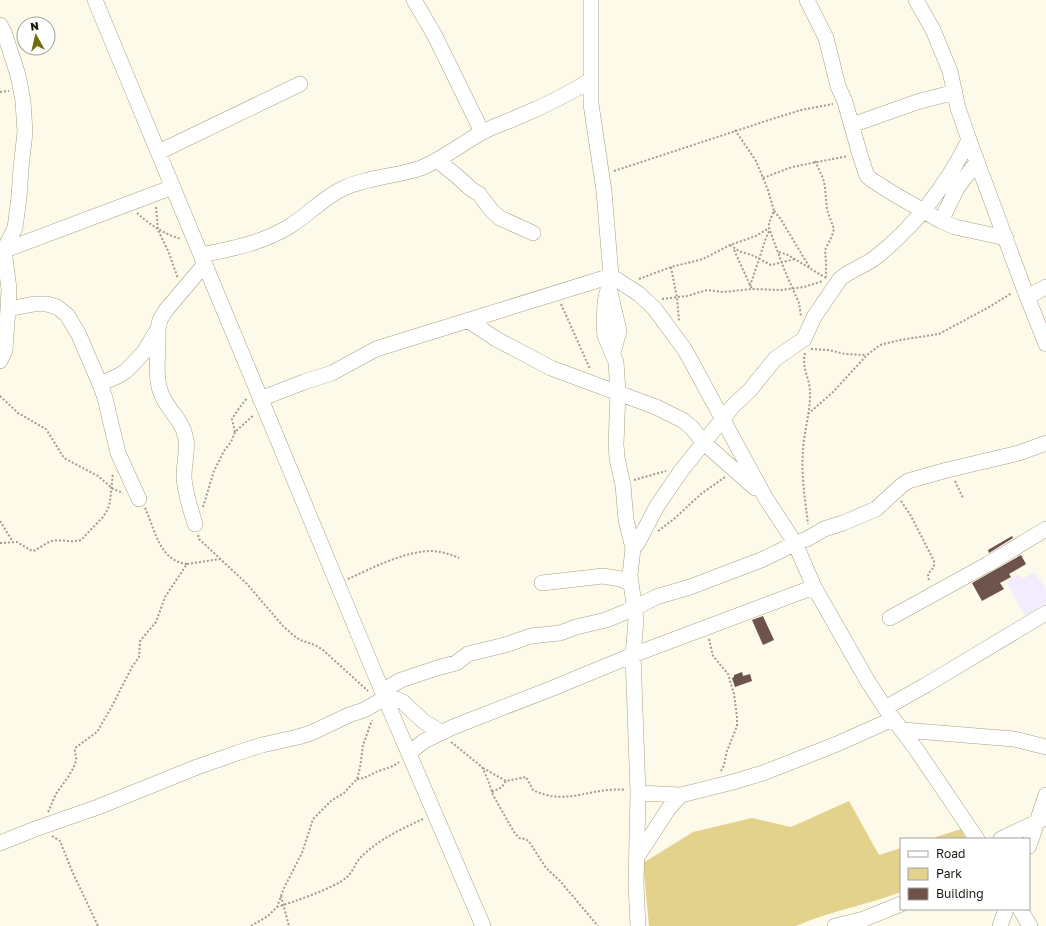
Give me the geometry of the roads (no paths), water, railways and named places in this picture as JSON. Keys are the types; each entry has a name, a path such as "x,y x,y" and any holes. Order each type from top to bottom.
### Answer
{"street":[{"path":"95,0 338,584 382,697 409,753 483,926"},
{"path":"414,0 435,36 482,132"},
{"path":"591,0 591,104 613,281 605,302 604,326 605,336 616,362 618,392 616,444 617,458 623,485 626,520 635,546"},
{"path":"808,0 826,38 837,81 852,125 864,170 872,180 941,221 955,227 1006,238"},
{"path":"916,0 933,30 950,71 956,92 958,108 969,140 1025,292 1044,334"},
{"path":"0,25 4,32 18,75 23,100 25,132 15,228 2,251 9,289 5,350 0,361"},
{"path":"200,253 244,246 273,235 290,226 342,188 363,181 415,169 437,160 482,132 550,103 570,93 590,80"},
{"path":"159,152 300,84"},
{"path":"852,125 917,102 956,92"},
{"path":"638,926 636,858 638,793 633,655 635,608 631,584 630,565 635,546 664,493 733,406 754,386 775,359 804,339 814,317 840,279 844,275 865,265 889,247 923,210 949,174 969,140"},
{"path":"437,160 470,189 479,194 492,211 500,218 533,232"},
{"path":"941,221 957,188 977,162"},
{"path":"2,251 173,187"},
{"path":"195,524 184,478 186,440 184,431 176,415 160,391 158,370 158,329 160,320 166,310 182,291 200,253"},
{"path":"260,398 332,373 376,349 557,293 613,281 645,299 662,318 685,350 765,497 782,525 801,541 814,587 867,680 976,838"},
{"path":"1025,292 1046,288"},
{"path":"8,309 34,304 47,304 58,307 67,315 78,333 100,384 118,453 139,499"},
{"path":"469,321 496,339 551,368 656,407 684,421 692,428 704,443 765,497"},
{"path":"100,384 126,371 144,352 158,329"},
{"path":"0,843 98,807 197,767 262,745 311,733 364,710 382,697 401,680 456,663 468,654 506,645 531,636 560,633 576,627 606,620 635,608 656,597 690,587 761,560 824,529 843,523 876,509 908,481 1019,453 1046,443"},
{"path":"890,618 988,564 1046,529"},
{"path":"542,584 603,576 621,579 631,584"},
{"path":"409,753 424,741 441,732 633,655 814,587"},
{"path":"638,793 681,795 733,782 796,761 872,729 894,719 1046,614"},
{"path":"382,697 396,699 403,702 423,720 441,732"},
{"path":"894,719 1014,739 1046,747"},
{"path":"636,858 665,813 681,795"},
{"path":"1030,844 1042,819 1046,795"},
{"path":"1003,838 1042,819"},
{"path":"836,926 864,919 900,904"},
{"path":"1000,926 1006,910"},
{"path":"1021,910 1030,926"}]}
